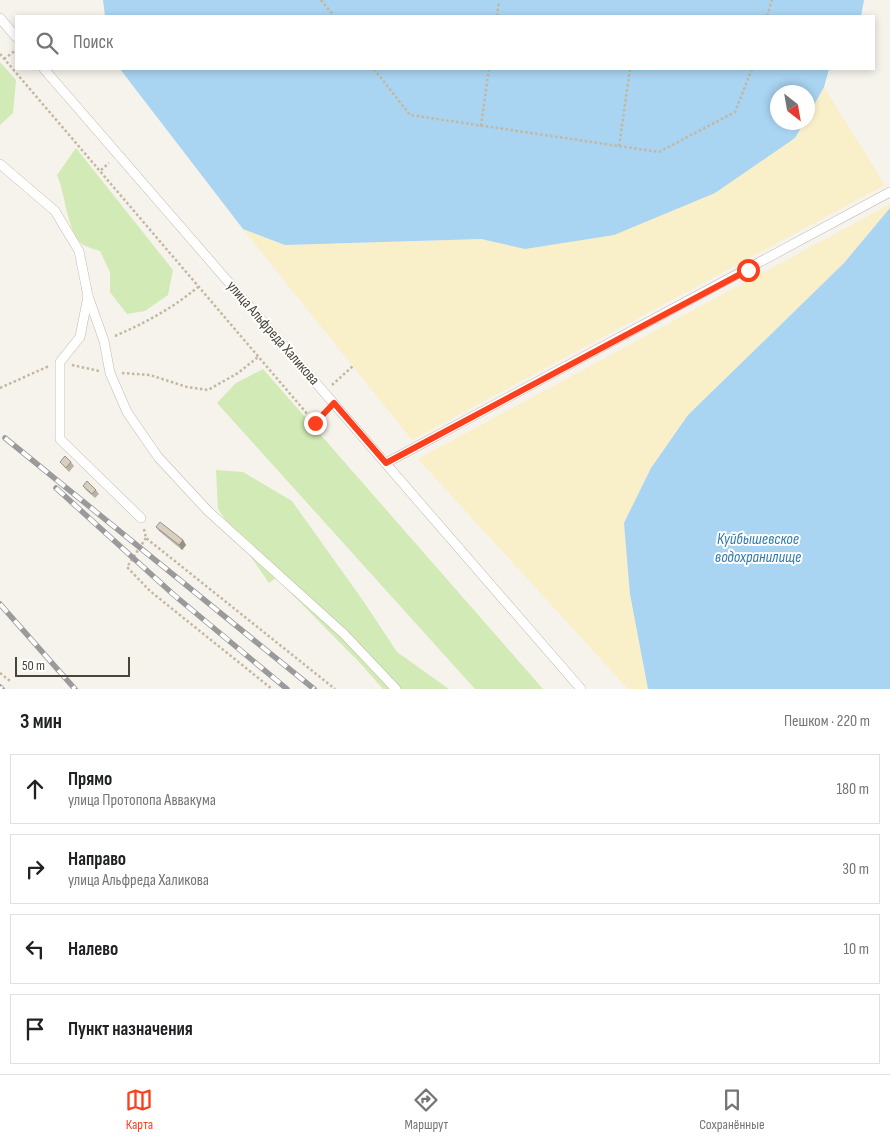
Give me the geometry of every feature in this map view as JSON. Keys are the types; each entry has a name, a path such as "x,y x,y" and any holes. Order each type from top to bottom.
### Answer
{"lane":[{"path":"0,18 15,36"},
{"name":"улица Альфреда Халикова","path":"45,70 581,689"},
{"path":"0,164 55,211 79,251 88,296 104,341 110,373 127,412 158,458 208,511 344,634 396,689"},
{"path":"386,463 890,192"},
{"path":"88,296 80,337 60,362 60,439 141,518"}],"path":[{"path":"321,0 333,15"},
{"path":"767,15 772,0"},
{"path":"497,15 499,1"},
{"path":"4,59 15,51"},
{"path":"0,54 101,170 315,423 334,403"},
{"path":"375,70 410,115 659,152 736,112 752,70"},
{"path":"481,126 489,70"},
{"path":"619,146 630,70"},
{"path":"104,341 141,325 180,302 198,287"},
{"path":"60,362 110,373 150,375 187,387 208,390 238,373 258,357"},
{"path":"324,391 353,366"},
{"path":"0,388 35,372"},
{"path":"272,689 150,591 127,567 146,538 335,689"},
{"path":"0,673 10,680"}],"green space":[{"path":"0,62 16,80 13,113 0,125"},
{"path":"76,148 173,270 168,295 145,311 127,314 110,292 110,272 100,251 81,243 72,229 57,175"},
{"path":"263,369 543,689 475,689 217,403 236,383"},
{"path":"216,470 243,472 292,501 397,652 449,689 383,689 276,578 269,583 218,509"}],"sand":[{"path":"824,87 885,185 412,440 243,229 285,245 481,239 525,249 795,139 800,130 815,130 815,103"},
{"path":"890,204 890,208 844,263 688,415 651,468 624,523 643,665 648,689 628,689 418,459"}],"water":[{"path":"103,0 864,0 861,15 105,15"},
{"path":"121,70 829,70 824,87 815,103 815,85 770,85 770,130 800,130 795,138 715,193 614,235 525,249 481,239 285,245 243,229"},
{"name":"Куйбышевское водохранилище","path":"890,208 890,689 648,689 630,594 624,523 651,468 688,415 844,263"}],"building":[{"path":"65,456 71,462 66,468 60,462"},
{"path":"87,481 96,490 92,494 83,486"},
{"path":"160,522 183,540 179,545 156,527"}],"railway":[{"path":"5,438 314,689"},
{"path":"56,488 174,595 287,689"},
{"path":"0,604 75,689"}],"route":[{"path":"315,423 334,403 386,463 748,270"}]}
